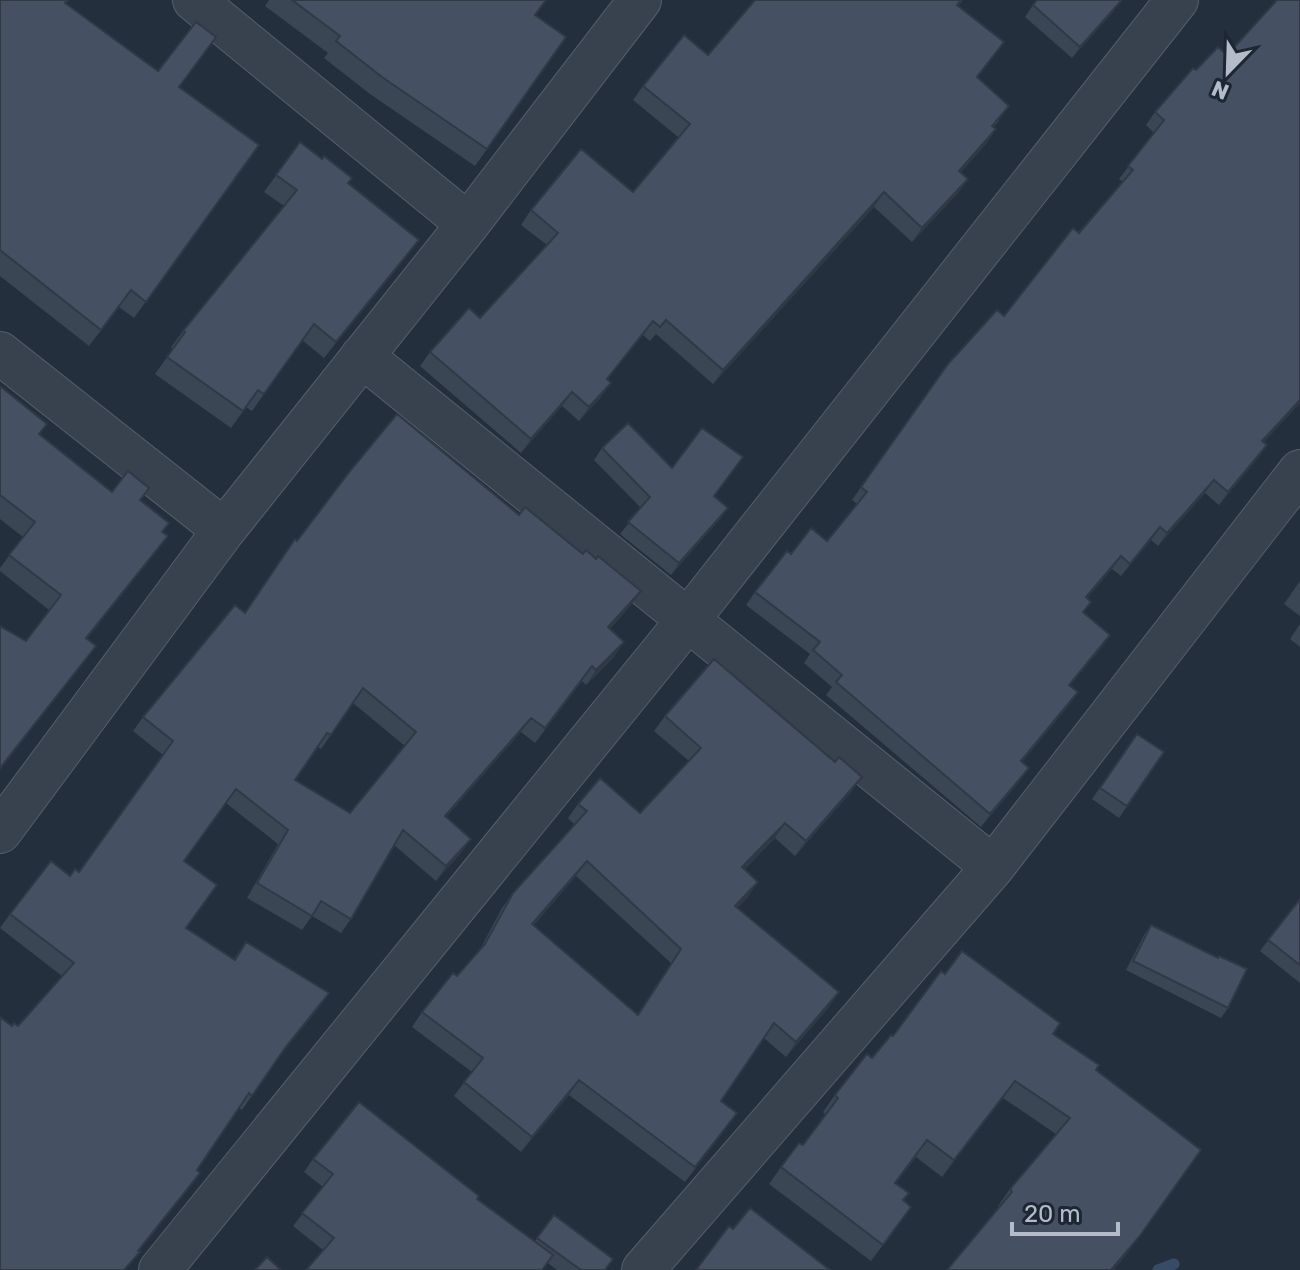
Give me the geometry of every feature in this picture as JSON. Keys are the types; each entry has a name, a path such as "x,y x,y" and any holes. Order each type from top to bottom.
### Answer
{"street":[{"path":"194,0 468,224"},
{"path":"0,832 224,530 468,224 640,0"},
{"path":"160,1270 687,621 1177,0"},
{"path":"0,353 224,530"},
{"path":"362,356 993,867"},
{"path":"643,1270 993,867 1300,471"}],"building":[{"path":"0,0 68,0 65,3 158,71 196,22 216,37 179,87 259,145 146,302 131,290 101,330 0,250"},
{"path":"292,0 546,0 535,15 566,37 487,149 382,77 336,41 340,36"},
{"path":"755,0 961,0 957,5 1004,42 977,77 1009,106 992,126 996,129 959,171 968,179 922,228 884,192 723,370 666,320 660,327 653,321 607,379 611,383 589,407 572,392 531,439 430,352 469,308 480,318 558,233 531,210 581,149 633,192 690,124 643,86 684,35 708,55"},
{"path":"1037,0 1121,1 1080,47 1033,5"},
{"path":"1277,0 1300,0 1300,400 1262,441 1267,445 1228,492 1214,480 1167,533 1160,527 1130,564 1121,556 1086,597 1091,602 1083,612 1110,635 1069,685 1078,692 1021,761 1029,768 990,814 836,682 842,675 813,650 820,642 755,592 787,551 791,554 811,528 827,541 867,492 861,487 948,364 997,310 1004,316 1073,228 1079,233 1133,170 1128,166 1164,120 1155,112 1193,68 1196,70 1218,47 1227,55"},
{"path":"300,142 352,178 348,183 419,240 336,342 314,324 264,394 258,390 243,411 167,357 183,331 297,190 276,175"},
{"path":"0,386 47,424 39,434 112,492 128,471 149,488 140,500 169,523 162,532 168,536 86,638 96,646 0,768 0,626 26,641 61,595 9,555 35,522 0,495"},
{"path":"397,414 519,515 525,507 583,554 586,550 596,559 598,556 641,591 608,627 624,642 596,670 592,666 545,728 531,718 445,816 471,839 446,866 403,830 351,919 321,901 312,916 257,883 288,830 236,789 184,861 217,885 186,928 235,960 246,942 329,993 252,1096 249,1093 197,1170 200,1173 124,1270 0,1270 0,1017 12,1026 14,1023 18,1026 74,963 10,914 51,861 70,876 75,869 79,872 173,741 143,717 235,605 245,613 295,539 297,541","holes":["363,688 416,732 350,813 295,780"]},
{"path":"628,423 672,468 702,428 743,457 714,496 728,508 679,563 628,522 650,497 602,448"},
{"path":"714,659 835,762 839,757 862,777 806,841 785,823 742,867 758,882 735,906 839,992 796,1042 774,1023 721,1101 737,1113 695,1167 579,1080 532,1137 464,1082 483,1058 422,1012 453,973 457,976 485,944 513,893 587,811 578,804 600,778 640,813 701,748 665,716","holes":["587,861 681,949 638,1015 532,924"]},
{"path":"1137,734 1164,752 1127,806 1100,788"},
{"path":"1300,899 1300,965 1268,940"},
{"path":"1151,925 1247,969 1228,1008 1133,961"},
{"path":"962,951 1060,1023 1053,1034 1099,1065 1096,1070 1201,1150 1139,1237 1111,1270 947,1270 1070,1118 1015,1081 954,1160 927,1140 895,1183 909,1193 903,1200 911,1207 883,1245 781,1167 799,1143 803,1145 838,1098 835,1095 867,1054 872,1058 893,1036 941,971 945,974"},
{"path":"359,1102 479,1196 477,1199 553,1255 542,1270 306,1270 334,1238 302,1213 333,1174 313,1159"},
{"path":"750,1208 830,1270 696,1270 729,1226 733,1229"},
{"path":"554,1215 613,1259 605,1270 581,1270 537,1238"},
{"path":"267,1257 281,1270 255,1270"}],"waterway":[{"path":"1158,1270 1174,1264"}]}
